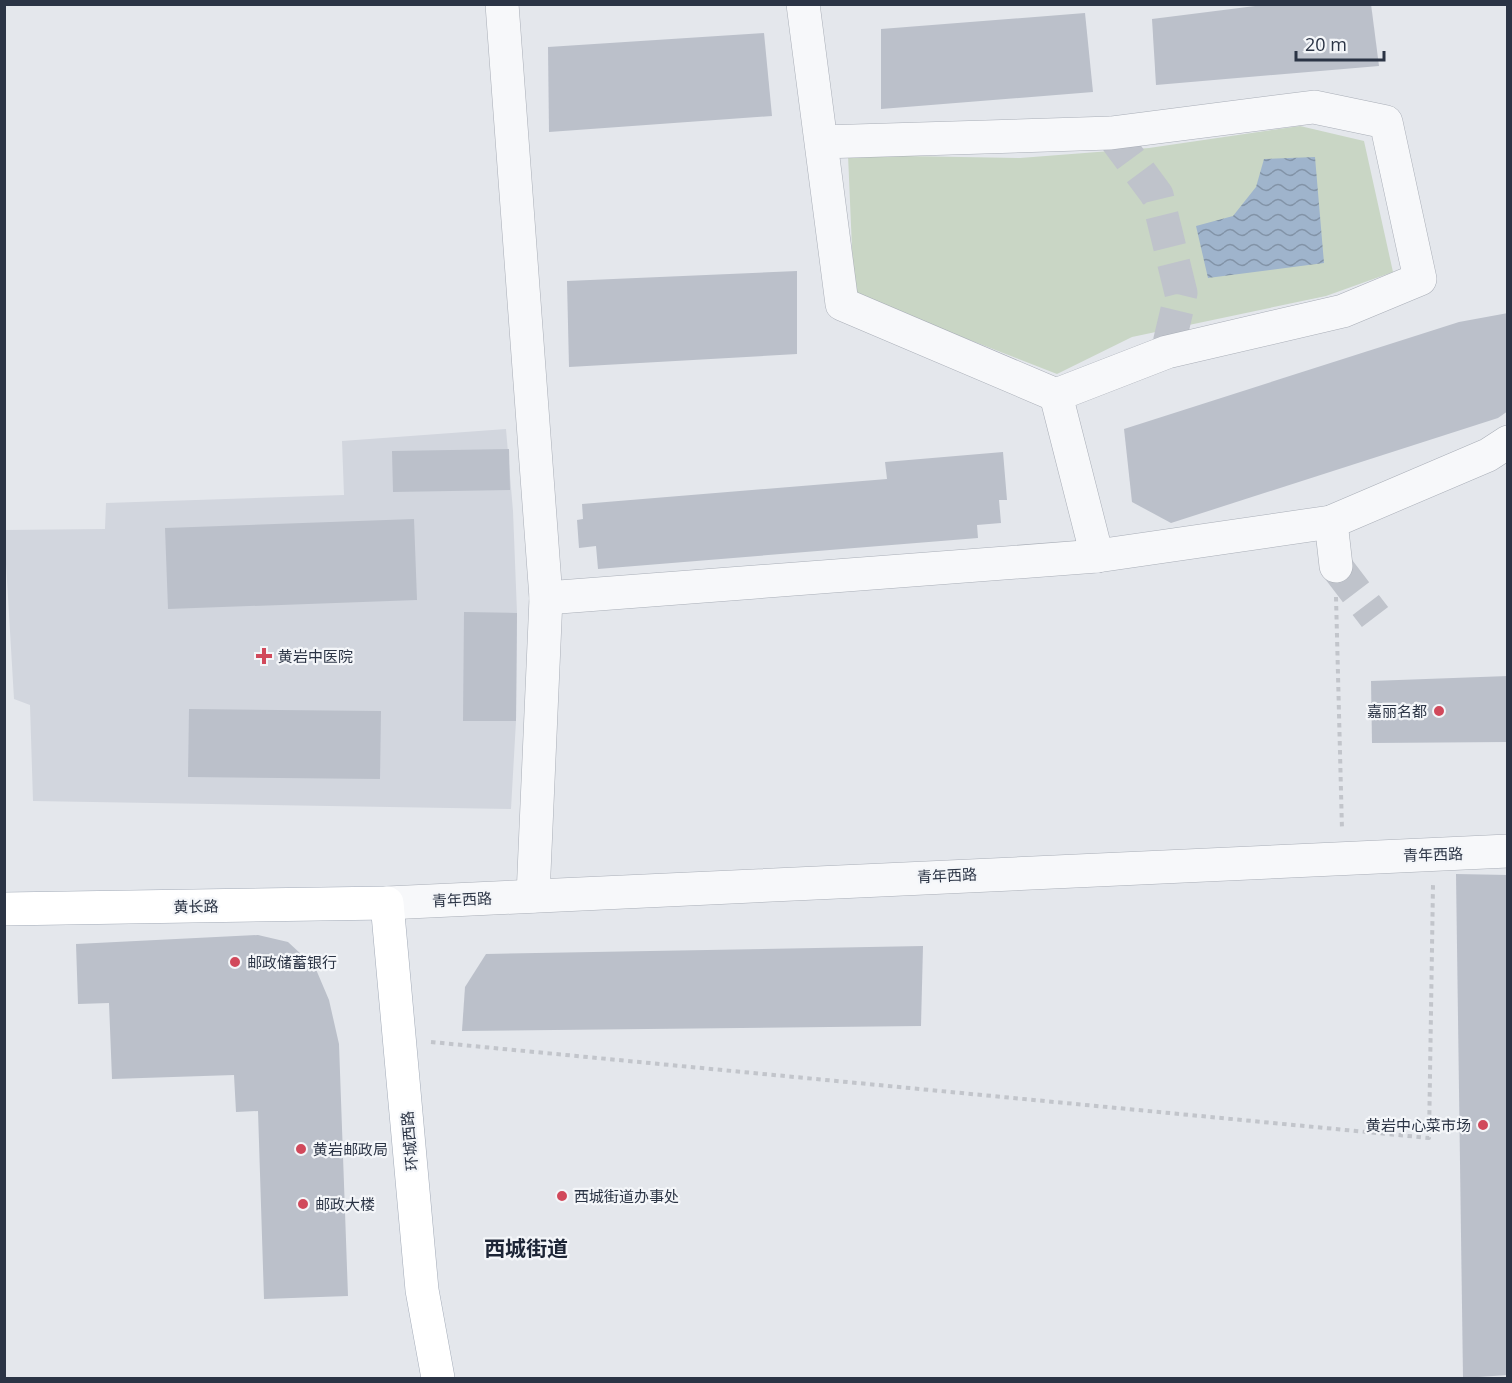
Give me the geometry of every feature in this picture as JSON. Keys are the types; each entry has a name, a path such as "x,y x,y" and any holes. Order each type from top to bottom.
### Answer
{"main road":[{"name":"环城西路","path":"387,903 422,1290 438,1378"},
{"name":"黄长路","path":"4,909 387,903"}],"street":[{"path":"502,4 546,598 532,896"},
{"path":"803,4 842,304 1056,395 1167,352 1343,311 1420,279 1386,122 1314,107 1111,133 821,142"},
{"path":"1056,395 1097,556"},
{"path":"546,598 1097,556 1331,522 1488,455 1508,442"},
{"path":"1331,522 1336,566"},
{"name":"青年西路","path":"387,903 1508,851"}],"path":[{"path":"1336,566 1342,857"},
{"path":"399,1039 1429,1138 1434,854"}],"shaded area":[{"name":"黄岩中医院","path":"506,429 513,511 517,613 516,721 511,809 33,801 30,705 14,699 4,530 105,529 106,503 344,495 342,441"}],"green space":[{"path":"1300,126 1364,141 1393,272 1326,296 1132,337 1057,374 854,295 848,155 1020,158 1149,148"}],"water":[{"path":"1315,157 1324,263 1208,278 1196,226 1233,216 1256,187 1264,159"}],"building":[{"path":"1271,4 1371,4 1379,66 1156,85 1152,19"},
{"path":"1085,13 1093,92 881,109 881,29"},
{"path":"764,33 772,116 549,132 548,47"},
{"path":"797,271 797,354 569,367 567,281"},
{"path":"1508,313 1508,411 1498,418 1171,523 1132,502 1124,429 1459,322"},
{"path":"509,449 510,490 393,492 392,451"},
{"path":"1003,452 1007,500 999,500 1001,523 977,525 978,538 598,569 596,546 579,548 577,520 583,519 582,504 887,479 885,462"},
{"path":"414,519 417,600 168,609 165,528"},
{"path":"464,612 517,613 516,721 463,721"},
{"name":"嘉丽名都","path":"1508,676 1508,742 1372,743 1371,681"},
{"path":"189,709 381,711 380,779 188,777"},
{"name":"黄岩中心菜市场","path":"1456,874 1508,875 1508,1375 1463,1378"},
{"name":"邮政大楼","path":"258,935 288,942 315,967 329,1000 339,1044 348,1296 264,1299 258,1111 236,1112 234,1075 112,1079 109,1003 78,1004 76,944"},
{"path":"923,946 921,1026 462,1031 465,987 486,954"}],"tunnel":[{"path":"1111,133 1157,195 1181,293 1167,352"},
{"path":"1336,566 1375,617"}],"place":[{"name":"黄岩中医院","path":"264,656"},
{"name":"嘉丽名都","path":"1439,711"},
{"name":"邮政储蓄银行","path":"235,962"},
{"name":"黄岩中心菜市场","path":"1483,1125"},
{"name":"黄岩邮政局","path":"301,1149"},
{"name":"西城街道办事处","path":"562,1196"},
{"name":"邮政大楼","path":"303,1204"}],"district":[{"name":"西城街道","path":"526,1248"}]}
